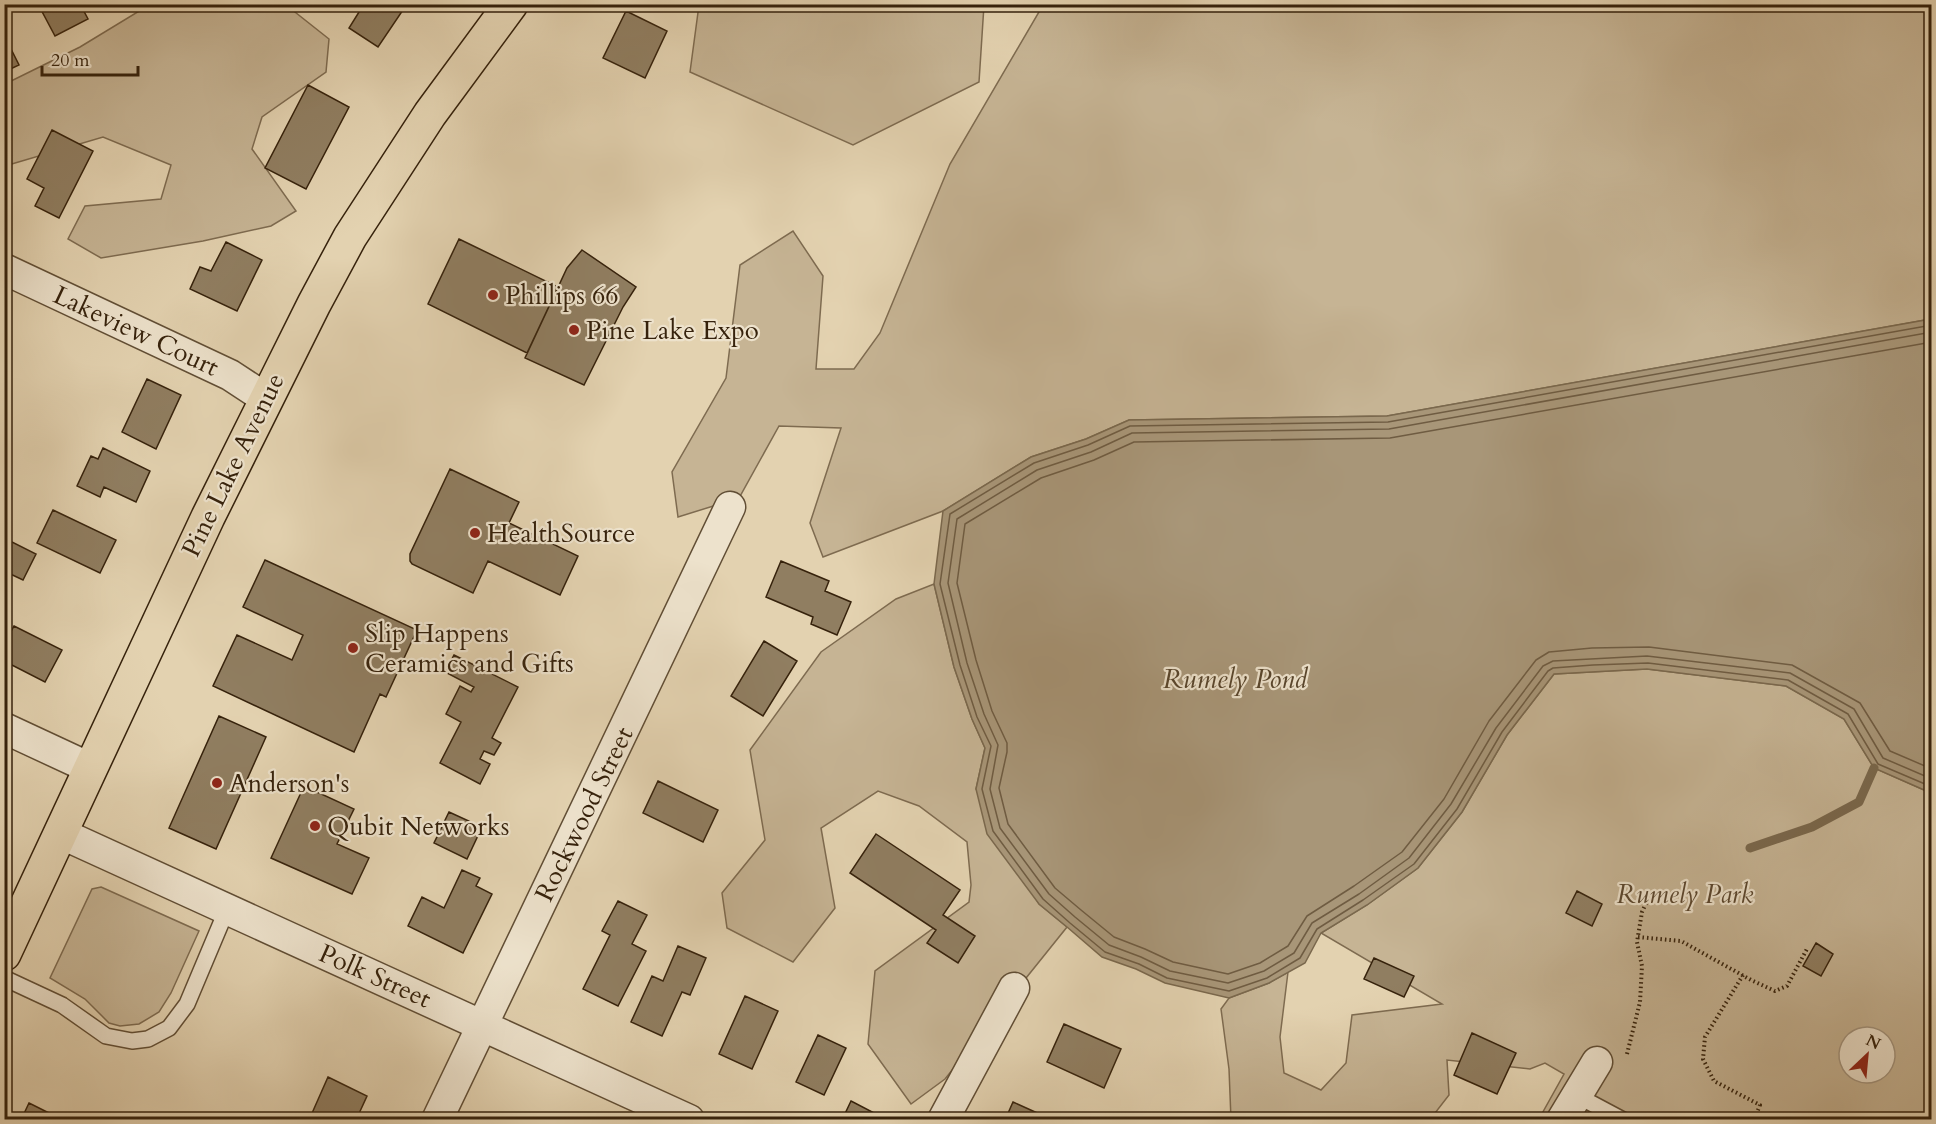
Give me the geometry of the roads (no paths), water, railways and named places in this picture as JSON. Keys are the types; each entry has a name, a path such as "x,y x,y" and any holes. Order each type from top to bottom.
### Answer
{"main road":[{"name":"Pine Lake Avenue","path":"4,954 265,398 350,237 430,114 511,4"}],"street":[{"name":"Lakeview Court","path":"4,269 224,372 265,398"},
{"name":"Rockwood Street","path":"437,1119 730,507"},
{"path":"4,728 90,768"},
{"name":"Polk Street","path":"60,833 689,1119"},
{"path":"942,1119 1014,988"},
{"path":"1569,1107 1611,1064"}],"lane":[{"path":"4,978 62,1005 106,1036 132,1041 148,1040 169,1028 187,1004 227,909"},
{"path":"1569,1107 1623,1119"}],"water":[{"name":"Rumely Pond","path":"1931,319 1931,793 1874,768 1844,719 1786,686 1647,669 1554,674 1507,735 1462,812 1418,868 1367,905 1321,933 1305,963 1269,983 1229,998 1165,983 1136,969 1102,957 1039,904 987,834 976,789 985,748 954,667 934,584 943,511 1031,457 1086,439 1129,420 1387,416"}],"waterway":[{"path":"1750,848 1812,827 1859,802 1874,768"}],"place":[{"name":"Phillips 66","path":"493,295"},
{"name":"Pine Lake Expo","path":"574,330"},
{"name":"HealthSource","path":"475,533"},
{"name":"Slip Happens Ceramics and Gifts","path":"353,648"},
{"name":"Anderson's","path":"217,783"},
{"name":"Qubit Networks","path":"315,826"}],"park label":[{"name":"Rumely Park","path":"1685,894"}]}
